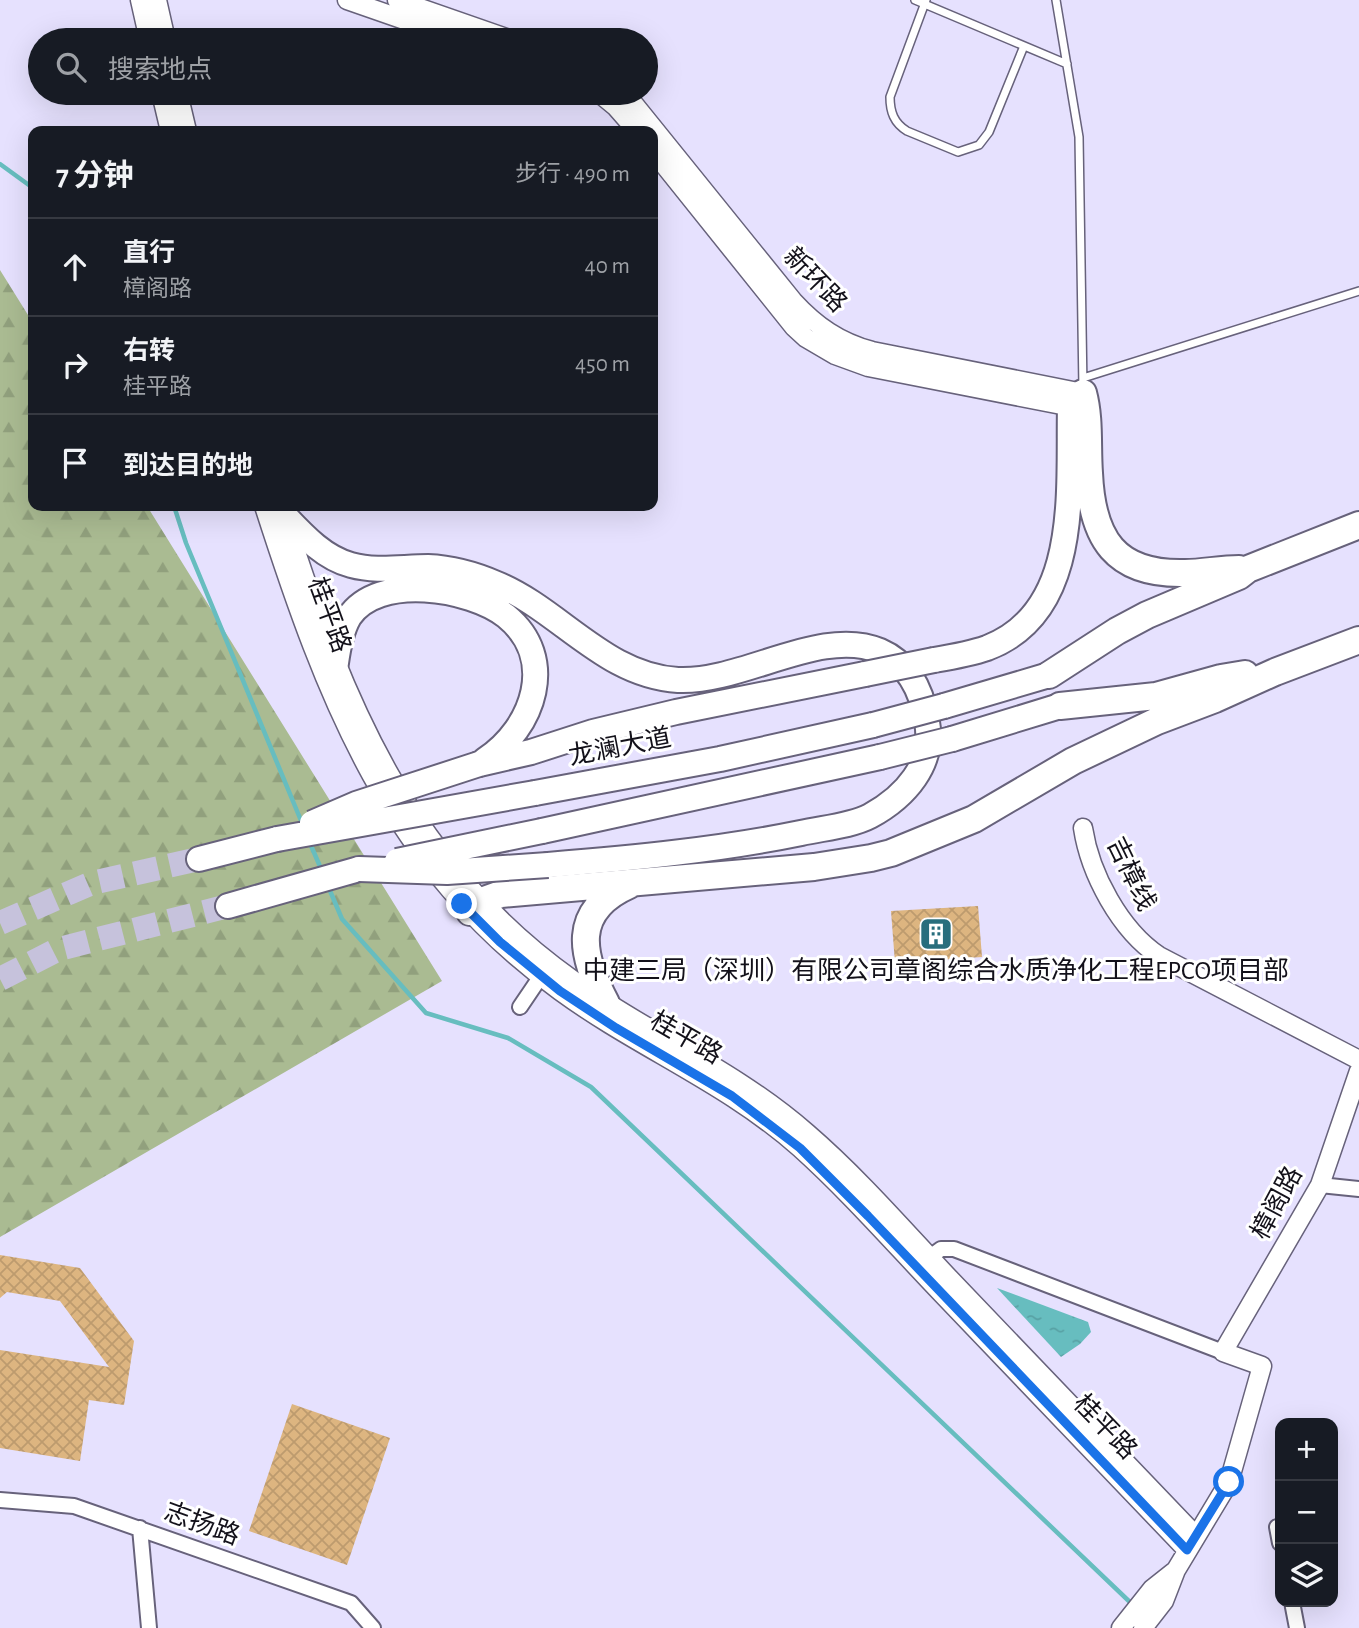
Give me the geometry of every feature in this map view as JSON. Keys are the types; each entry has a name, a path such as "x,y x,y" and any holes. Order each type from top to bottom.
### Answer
{"highway":[{"path":"1081,397 1091,496 1099,528 1108,547 1135,566 1151,570 1185,573 1241,571"},
{"path":"277,839 356,804 479,764 531,752 612,727 685,709 934,660 986,648 1009,636 1029,620 1050,588 1062,555 1081,397"},
{"path":"278,511 324,552 351,565 376,569 427,567 452,570 500,585 539,607 604,655 621,665 656,677 674,680 712,679 819,648 862,646 889,655 905,668 921,698 928,724 928,747 913,782 903,793 867,817 752,842 640,857 447,872 359,869"},
{"path":"1049,675 1147,615 1241,571 1359,525"},
{"path":"336,663 341,636 351,615 365,603 388,593 424,590 449,592 467,596 500,613 514,624 528,646 534,668 533,695 526,717 516,732 495,753 479,764"},
{"path":"228,906 359,869 677,803 880,757 952,739 1060,706 1156,696 1244,680 1275,672 1359,640"},
{"name":"龙澜大道","path":"199,859 277,839 720,759 873,725 1049,675"},
{"path":"477,907 501,894 872,858 923,841 974,819 1073,761 1244,680"},
{"path":"606,1003 588,965 585,945 587,932 595,913 607,898 634,883"}],"street":[{"path":"140,0 146,28"},
{"path":"157,0 163,28"},
{"path":"346,0 427,28"},
{"path":"397,0 478,28"},
{"path":"164,105 169,126"},
{"path":"181,105 186,126"},
{"path":"614,105 633,126"},
{"name":"新环路","path":"635,105 652,126"},
{"name":"新环路","path":"658,134 793,301 822,329 841,340 872,351 1081,397"},
{"name":"新环路","path":"658,158 781,312 806,338 820,347 868,366 1081,397"},
{"name":"桂平路","path":"277,511 336,663 368,735 401,797 494,936 541,976 597,1017 732,1096 800,1148 1192,1543"},
{"name":"桂平路","path":"277,511 314,653 332,698 362,762 415,847 477,907 606,1003 731,1075 788,1117 844,1168 930,1257 1192,1543"},
{"name":"吉樟线","path":"1083,828 1090,859 1102,883 1124,923 1141,943 1159,956 1359,1060"},
{"path":"520,1007 541,976"},
{"name":"樟阁路","path":"1223,1352 1320,1185 1359,1071"},
{"path":"1320,1185 1359,1189"},
{"path":"930,1257 941,1249 954,1249 1262,1367 1233,1472 1158,1595 1143,1628"},
{"name":"志扬路","path":"0,1500 74,1506 140,1528 351,1603 373,1628"},
{"path":"140,1528 149,1628"},
{"path":"1121,1628 1158,1595"},
{"path":"1293,1607 1297,1628"}],"lane":[{"path":"915,0 1067,64"},
{"path":"1056,0 1080,145 1081,397 1359,291"},
{"path":"925,2 892,88 890,107 901,127 939,145 958,152 979,145 985,139 1024,46"}],"green space":[{"path":"0,270 28,315 28,511 150,511 442,981 0,1237"}],"water":[{"path":"997,1288 1088,1322 1091,1332 1080,1344 1061,1357"}],"building":[{"name":"中建三局（深圳）有限公司章阁综合水质净化工程EPCO项目部","path":"978,906 982,957 895,963 891,911"},
{"path":"0,1255 80,1268 134,1341 124,1405 89,1400 80,1461 0,1448 0,1350 109,1367 60,1301 7,1292 0,1298"},
{"path":"292,1404 390,1438 347,1565 249,1531"}],"waterway":[{"path":"0,164 28,184"},
{"path":"176,511 186,543 302,823"},
{"path":"309,841 322,871"},
{"path":"328,886 342,919 426,1013 508,1038 591,1087 1133,1605"}],"tunnel":[{"path":"0,923 92,883 199,859"},
{"path":"0,979 59,949 228,906"}],"place":[{"name":"中建三局（深圳）有限公司章阁综合水质净化工程EPCO项目部","path":"936,934"}],"route":[{"path":"462,904 500,942 560,991 597,1017 732,1096 800,1148 1187,1550 1229,1482"}]}
